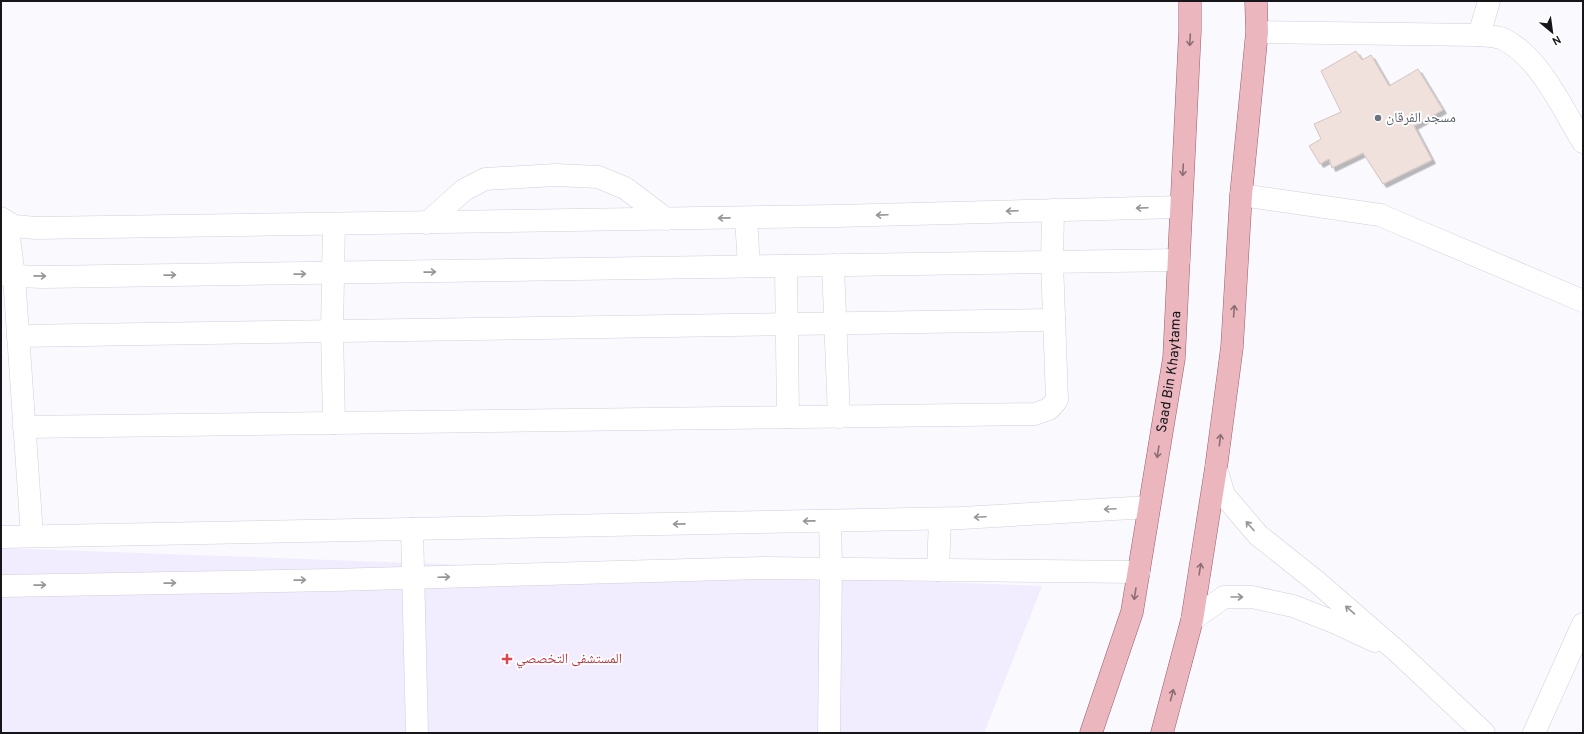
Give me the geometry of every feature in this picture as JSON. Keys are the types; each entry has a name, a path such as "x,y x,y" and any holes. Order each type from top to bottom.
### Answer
{"main road":[{"name":"Saad Bin Khaytama","path":"1090,733 1132,612 1174,358 1190,31 1190,1"},
{"path":"1162,733 1192,620 1216,468 1232,347 1241,195 1257,32 1256,1"}],"street":[{"path":"1479,34 1489,1"},
{"path":"1257,32 1479,34 1502,39 1524,52 1540,71 1583,142"},
{"path":"427,223 464,190 485,179 556,176 598,177 625,188 666,219"},
{"path":"1241,195 1380,215 1583,301"},
{"path":"4,220 14,226 36,228 746,218 1181,206"},
{"path":"24,427 1035,414 1049,409 1057,400 1052,262 1053,210"},
{"path":"746,218 749,266"},
{"path":"4,220 7,275 18,336 32,536"},
{"path":"334,224 332,331 334,423"},
{"path":"7,275 43,277 333,274 1179,260"},
{"path":"833,265 834,324 839,417"},
{"path":"786,266 788,417"},
{"path":"18,336 1054,320"},
{"path":"1216,468 1224,495 1258,535 1317,582 1400,654 1484,733"},
{"path":"1,536 940,519 1149,507"},
{"path":"938,570 940,519"},
{"path":"829,733 831,568 830,520"},
{"path":"412,529 417,733"},
{"path":"1,586 413,578 762,568 1139,572"},
{"path":"1192,620 1224,597 1252,597 1293,606 1334,622 1400,654"},
{"path":"1534,733 1583,624"}],"shaded area":[{"name":"المستشفى التخصصي","path":"1,548 1042,586 984,733 1,733"}],"building":[{"name":"مسجد الفرقان","path":"1356,51 1362,60 1371,55 1389,86 1418,69 1443,110 1414,126 1432,160 1383,184 1363,153 1332,168 1329,159 1320,164 1309,146 1321,139 1314,124 1341,112 1321,71"}],"place":[{"name":"مسجد الفرقان","path":"1378,118"},
{"name":"المستشفى التخصصي","path":"507,659"}]}
